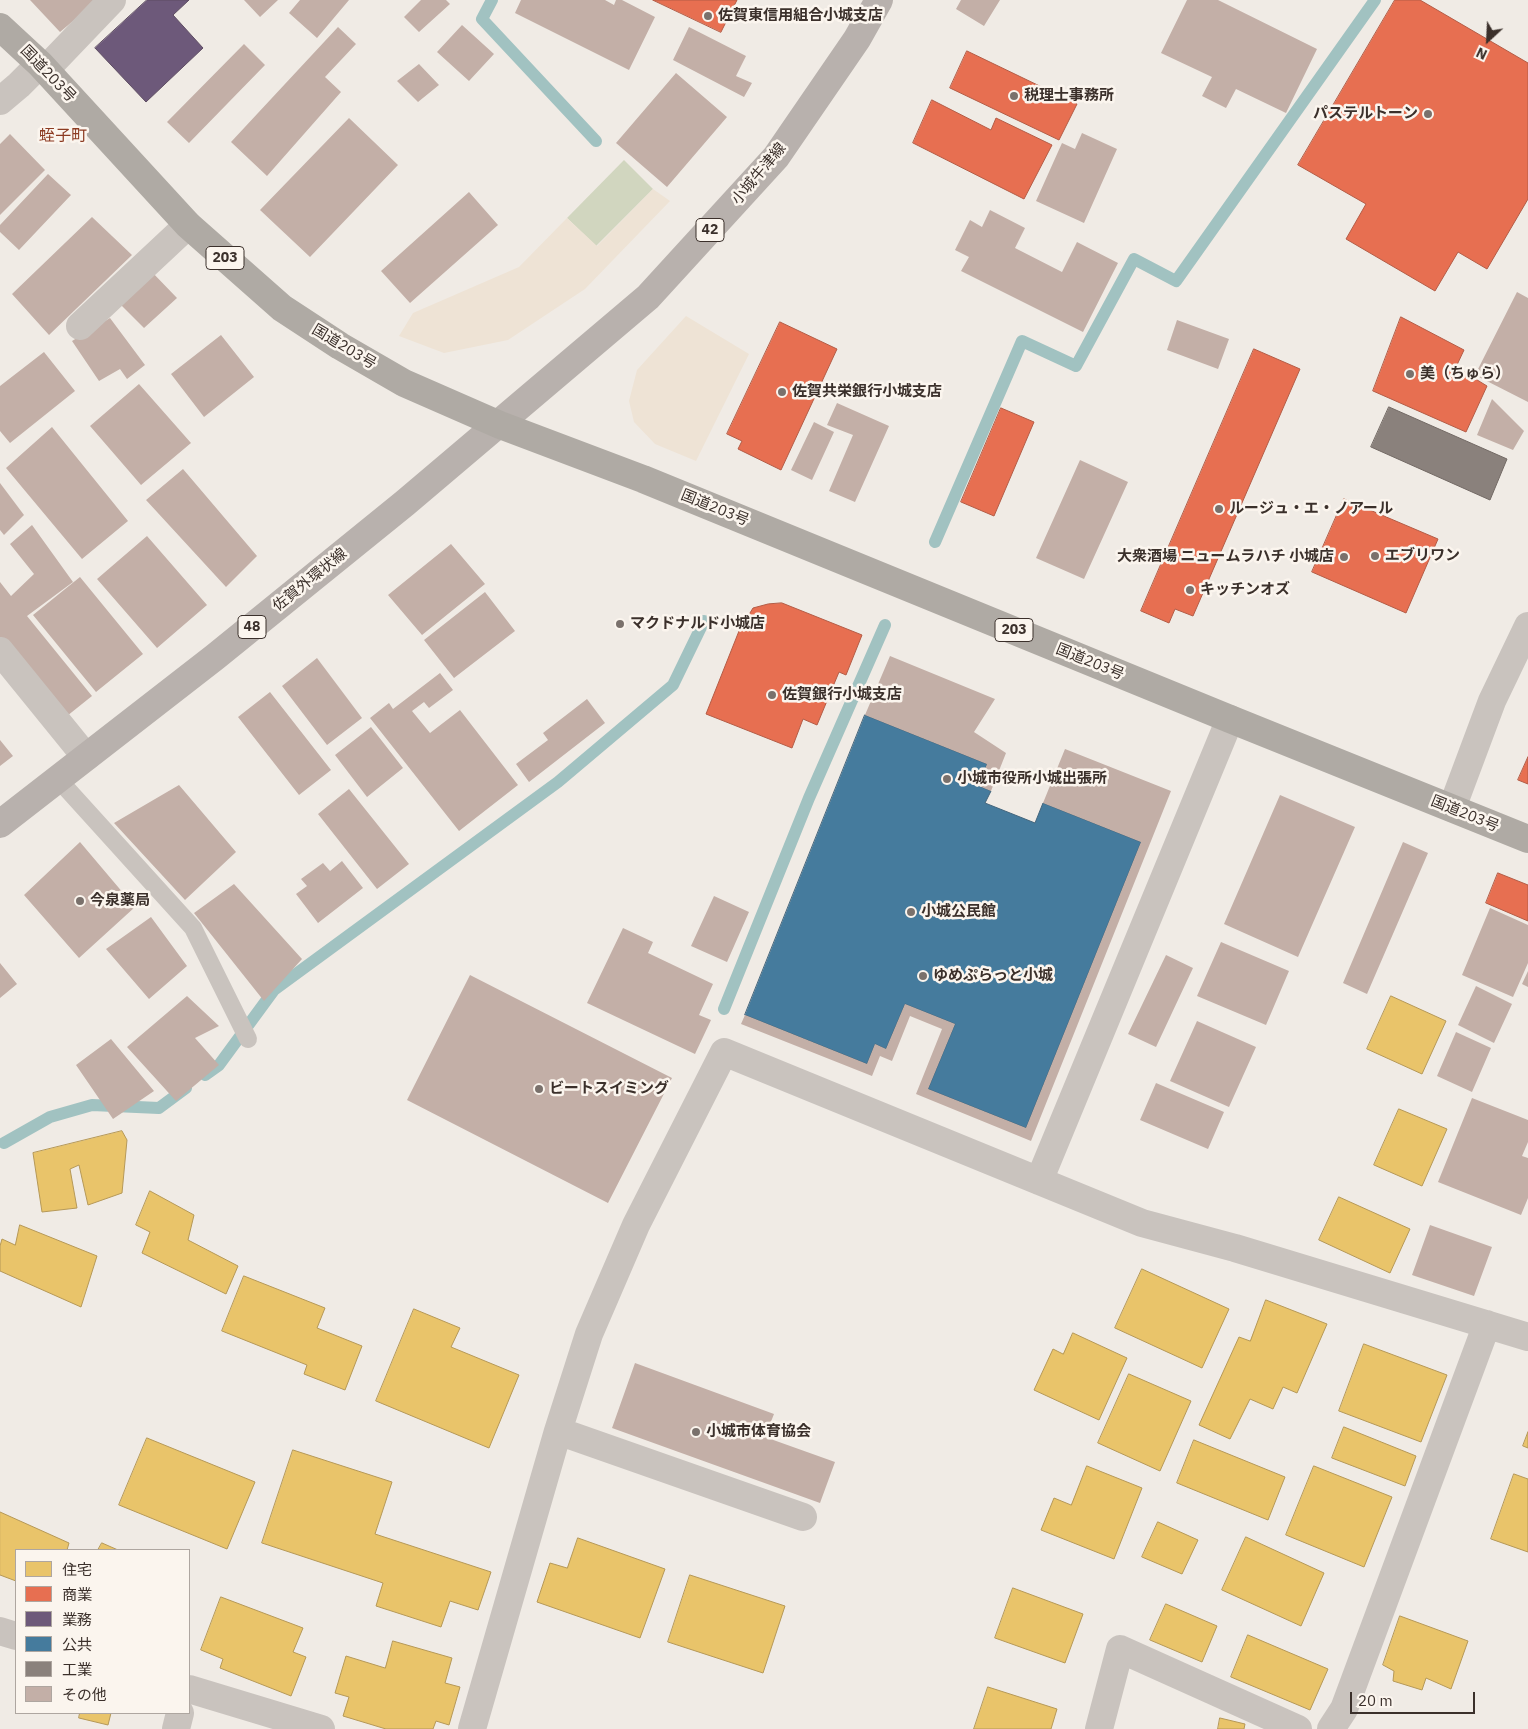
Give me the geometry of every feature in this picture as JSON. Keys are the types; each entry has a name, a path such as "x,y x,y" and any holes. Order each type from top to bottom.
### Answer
{"highway":[{"name":"国道203号","path":"0,27 42,67 188,225 282,308 340,346 404,383 500,425 643,478 1528,839"}],"main road":[{"name":"小城牛津線","path":"500,425 648,298 776,157 858,39 880,0"},
{"name":"佐賀外環状線","path":"0,824 238,638 500,425"}],"street":[{"path":"0,101 42,67 112,0"},
{"path":"80,326 188,225"},
{"path":"1452,808 1492,701 1528,626"},
{"path":"0,651 86,758"},
{"path":"1039,1181 1230,719"},
{"path":"472,1729 558,1432 589,1334 636,1225 724,1052 1142,1223 1244,1251 1528,1337"},
{"path":"1331,1729 1344,1709 1487,1324"},
{"path":"558,1432 803,1518"},
{"path":"0,1631 15,1636"},
{"path":"1099,1729 1120,1649 1298,1729"},
{"path":"190,1689 321,1729"},
{"path":"176,1729 180,1714"}],"lane":[{"path":"58,779 193,928 248,1039"}],"green space":[{"path":"624,160 653,189 596,246 567,218"}],"shaded area":[{"path":"653,189 670,201 585,289 508,340 444,353 399,336 413,313 519,267 567,218 597,246"},
{"path":"686,316 749,354 696,461 655,444 634,422 629,401 637,370"}],"building: 住宅":[{"path":"1391,996 1446,1021 1422,1074 1367,1049"},
{"path":"1399,1109 1447,1129 1422,1186 1374,1165"},
{"path":"122,1131 127,1140 122,1193 88,1205 79,1165 70,1169 77,1208 42,1212 33,1153"},
{"path":"150,1191 194,1215 188,1240 238,1266 226,1294 142,1253 150,1232 136,1225"},
{"path":"1339,1197 1410,1229 1390,1273 1319,1240"},
{"path":"20,1225 97,1256 81,1307 0,1271 0,1246 2,1239 15,1245"},
{"path":"1142,1269 1229,1309 1202,1368 1115,1328"},
{"path":"244,1276 325,1308 317,1328 362,1346 345,1390 304,1374 307,1365 222,1331"},
{"path":"1266,1300 1327,1324 1297,1393 1283,1387 1273,1409 1250,1399 1230,1439 1199,1425 1239,1337 1250,1341"},
{"path":"414,1309 460,1328 451,1347 519,1375 489,1448 376,1401"},
{"path":"1073,1333 1127,1358 1099,1420 1034,1390 1053,1349 1063,1354"},
{"path":"1364,1344 1447,1375 1421,1442 1339,1411"},
{"path":"1129,1374 1191,1401 1160,1471 1098,1443"},
{"path":"1344,1427 1416,1456 1405,1486 1332,1458"},
{"path":"1528,1432 1528,1448 1523,1446"},
{"path":"147,1438 255,1482 227,1549 119,1505"},
{"path":"1194,1440 1285,1477 1268,1520 1177,1483"},
{"path":"293,1450 392,1482 375,1534 491,1572 478,1610 450,1601 441,1627 376,1606 383,1583 262,1543"},
{"path":"1087,1466 1142,1488 1114,1559 1041,1530 1054,1498 1071,1505"},
{"path":"1314,1466 1392,1497 1364,1567 1286,1535"},
{"path":"1514,1474 1528,1479 1528,1552 1491,1539"},
{"path":"0,1512 69,1543 67,1549 15,1549 15,1581 0,1575"},
{"path":"1158,1522 1198,1540 1182,1574 1142,1557"},
{"path":"1246,1537 1324,1573 1301,1626 1222,1590"},
{"path":"578,1538 665,1569 640,1638 537,1602 550,1563 567,1568"},
{"path":"102,1543 116,1549 99,1549"},
{"path":"690,1575 785,1606 763,1673 668,1642"},
{"path":"1013,1588 1083,1614 1065,1663 995,1638"},
{"path":"221,1597 303,1628 293,1652 306,1657 291,1696 220,1668 223,1659 201,1650"},
{"path":"1166,1604 1217,1626 1202,1662 1150,1640"},
{"path":"1400,1616 1468,1641 1451,1689 1426,1678 1422,1690 1393,1681 1394,1671 1383,1665"},
{"path":"1248,1635 1328,1669 1310,1710 1231,1677"},
{"path":"393,1641 452,1658 445,1683 460,1687 449,1725 436,1721 433,1729 386,1729 343,1716 349,1697 335,1693 346,1656 385,1668"},
{"path":"988,1687 1057,1709 1051,1729 974,1729"},
{"path":"80,1714 111,1714 108,1725 79,1718"},
{"path":"1220,1718 1245,1724 1244,1729 1218,1729"}],"building: 商業":[{"name":"佐賀東信用組合小城支店","path":"653,0 737,0 721,32"},
{"name":"パステルトーン","path":"1395,0 1420,0 1528,63 1528,199 1487,269 1458,252 1435,291 1346,239 1366,204 1298,165"},
{"name":"税理士事務所","path":"967,51 1077,104 1059,140 950,88"},
{"path":"932,100 991,130 996,118 1052,145 1024,199 913,143"},
{"path":"1401,317 1464,350 1456,367 1487,386 1466,432 1373,391"},
{"name":"佐賀共栄銀行小城支店","path":"780,322 837,349 781,470 738,449 742,441 727,434"},
{"path":"1254,349 1300,369 1193,616 1175,609 1169,623 1141,611"},
{"path":"1001,408 1034,422 994,516 961,502"},
{"name":"エブリワン","path":"1344,499 1438,539 1406,613 1312,572"},
{"name":"佐賀銀行小城支店","path":"782,603 862,635 846,675 839,672 817,725 803,719 792,748 706,714 739,631 753,608"},
{"path":"1528,757 1528,784 1518,780"},
{"path":"1498,873 1528,885 1528,921 1486,903"}],"building: 業務":[{"path":"147,0 189,0 173,15 203,48 146,102 95,48"}],"building: 公共":[{"path":"865,715 987,764 979,786 991,791 985,803 1035,823 1043,803 1141,842 1026,1128 928,1089 955,1024 905,1004 886,1049 875,1044 867,1064 745,1015"}],"building: 工業":[{"path":"1389,407 1507,459 1490,500 1371,447"}],"building: その他":[{"path":"30,0 98,0 60,32"},
{"path":"244,0 278,0 260,17"},
{"path":"300,0 349,0 317,38 289,13"},
{"path":"421,0 446,0 450,4 419,32 404,17"},
{"path":"521,0 605,0 614,5 616,0 622,0 655,17 629,70 515,13"},
{"path":"961,0 1000,0 984,26 956,9"},
{"path":"1187,0 1218,0 1317,49 1286,113 1236,89 1226,108 1202,96 1212,77 1161,53"},
{"path":"462,25 494,54 469,81 437,52"},
{"path":"338,27 356,44 325,77 341,92 267,176 231,142"},
{"path":"689,27 746,56 736,76 752,83 744,97 673,60"},
{"path":"244,44 265,65 189,143 167,122"},
{"path":"419,64 439,85 418,102 397,81"},
{"path":"676,73 727,117 667,187 616,143"},
{"path":"349,118 398,165 310,257 260,210"},
{"path":"1082,133 1117,149 1084,223 1036,201 1062,143 1075,149"},
{"path":"10,134 45,170 0,215 0,144"},
{"path":"48,174 71,195 19,250 0,232 0,225"},
{"path":"469,192 498,225 410,303 381,271"},
{"path":"990,210 1025,228 1015,248 1062,272 1077,242 1118,263 1083,332 961,271 969,257 955,250 970,220 982,227"},
{"path":"92,217 132,255 49,335 12,294"},
{"path":"150,270 177,298 144,328 118,302"},
{"path":"1517,292 1528,298 1528,402 1475,375"},
{"path":"110,318 145,365 127,379 120,369 99,381 72,341"},
{"path":"1177,320 1229,339 1218,369 1167,350"},
{"path":"221,335 254,377 204,417 171,374"},
{"path":"44,352 75,391 10,443 0,431 0,386"},
{"path":"139,384 191,443 141,485 90,426"},
{"path":"1492,399 1524,431 1513,450 1477,435"},
{"path":"837,403 889,426 855,502 829,491 853,435 827,425"},
{"path":"814,422 834,432 812,480 791,470"},
{"path":"52,427 128,521 82,559 6,468"},
{"path":"1080,460 1128,482 1084,579 1036,558"},
{"path":"183,469 257,556 226,587 146,500"},
{"path":"0,483 24,515 4,535 0,530"},
{"path":"32,525 73,582 27,616 92,696 62,720 0,644 0,582 11,596 34,574 10,544"},
{"path":"147,536 207,605 157,648 97,579"},
{"path":"451,544 485,584 422,635 388,595"},
{"path":"80,577 143,654 96,692 33,615"},
{"path":"485,592 515,631 454,678 424,640"},
{"path":"890,656 995,699 974,732 1006,753 991,791 979,786 987,764 865,715"},
{"path":"317,658 362,718 327,745 282,686"},
{"path":"440,673 453,690 429,708 424,702 412,711 430,733 460,710 518,785 459,831 370,718 389,703 393,709"},
{"path":"270,692 331,770 299,795 238,717"},
{"path":"587,699 605,723 529,782 516,764 548,740 543,733"},
{"path":"371,727 403,768 367,797 335,755"},
{"path":"0,740 13,756 0,766"},
{"path":"1065,749 1171,791 1031,1141 916,1094 942,1029 910,1016 892,1061 880,1056 872,1076 741,1024 745,1015 867,1064 875,1044 886,1049 905,1004 955,1024 928,1089 1026,1128 1141,842 1043,803"},
{"path":"179,785 236,852 185,900 114,823"},
{"path":"349,789 409,864 377,889 318,814"},
{"path":"1280,795 1355,827 1298,957 1224,924"},
{"name":"今泉薬局","path":"80,842 135,907 79,958 24,895"},
{"path":"1403,842 1428,853 1367,994 1343,983"},
{"path":"342,861 363,888 318,923 296,894 307,886 301,879 323,863 330,871"},
{"path":"234,884 302,959 264,1001 194,913"},
{"path":"714,896 749,912 727,962 691,946"},
{"path":"1490,908 1528,925 1528,963 1513,997 1462,975"},
{"path":"151,917 187,966 149,999 106,949"},
{"path":"623,928 653,942 648,953 713,984 699,1015 711,1020 695,1054 587,1003"},
{"path":"1221,942 1289,971 1266,1025 1197,996"},
{"path":"1166,955 1193,968 1156,1047 1128,1034"},
{"path":"0,963 17,984 0,998"},
{"path":"1528,971 1528,987 1522,984"},
{"name":"ビートスイミング","path":"470,975 672,1078 608,1203 407,1100"},
{"path":"1476,986 1512,1004 1494,1043 1458,1025"},
{"path":"187,996 219,1026 195,1038 219,1065 176,1101 127,1047"},
{"path":"1197,1021 1256,1047 1229,1107 1170,1081"},
{"path":"1456,1032 1491,1048 1472,1092 1437,1076"},
{"path":"111,1039 154,1091 113,1119 76,1065"},
{"path":"1156,1083 1224,1112 1208,1149 1140,1120"},
{"path":"1472,1098 1528,1120 1528,1142 1522,1156 1528,1158 1528,1198 1521,1215 1438,1182"},
{"path":"1430,1225 1492,1247 1474,1296 1412,1275"},
{"name":"小城市体育協会","path":"635,1363 774,1414 765,1437 835,1462 820,1503 612,1428"}],"waterway":[{"path":"492,0 482,19 596,141"},
{"path":"935,542 1022,341 1076,366 1134,259 1176,281 1375,0"},
{"path":"205,1075 219,1065 274,990 558,782 673,685 704,621"},
{"path":"724,1009 809,798 885,625"},
{"path":"4,1143 50,1117 92,1105 159,1108 186,1088"}],"place":[{"name":"佐賀東信用組合小城支店","path":"708,16"},
{"name":"税理士事務所","path":"1014,96"},
{"name":"パステルトーン","path":"1428,114"},
{"name":"美（ちゅら）","path":"1410,374"},
{"name":"佐賀共栄銀行小城支店","path":"782,392"},
{"name":"ルージュ・エ・ノアール","path":"1219,509"},
{"name":"エブリワン","path":"1375,556"},
{"name":"大衆酒場 ニュームラハチ 小城店","path":"1344,557"},
{"name":"キッチンオズ","path":"1190,590"},
{"name":"マクドナルド小城店","path":"620,624"},
{"name":"佐賀銀行小城支店","path":"772,695"},
{"name":"小城市役所小城出張所","path":"947,779"},
{"name":"今泉薬局","path":"80,901"},
{"name":"小城公民館","path":"911,912"},
{"name":"ゆめぷらっと小城","path":"923,976"},
{"name":"ビートスイミング","path":"539,1089"},
{"name":"小城市体育協会","path":"696,1432"}],"district":[{"name":"蛭子町","path":"63,136"}]}
